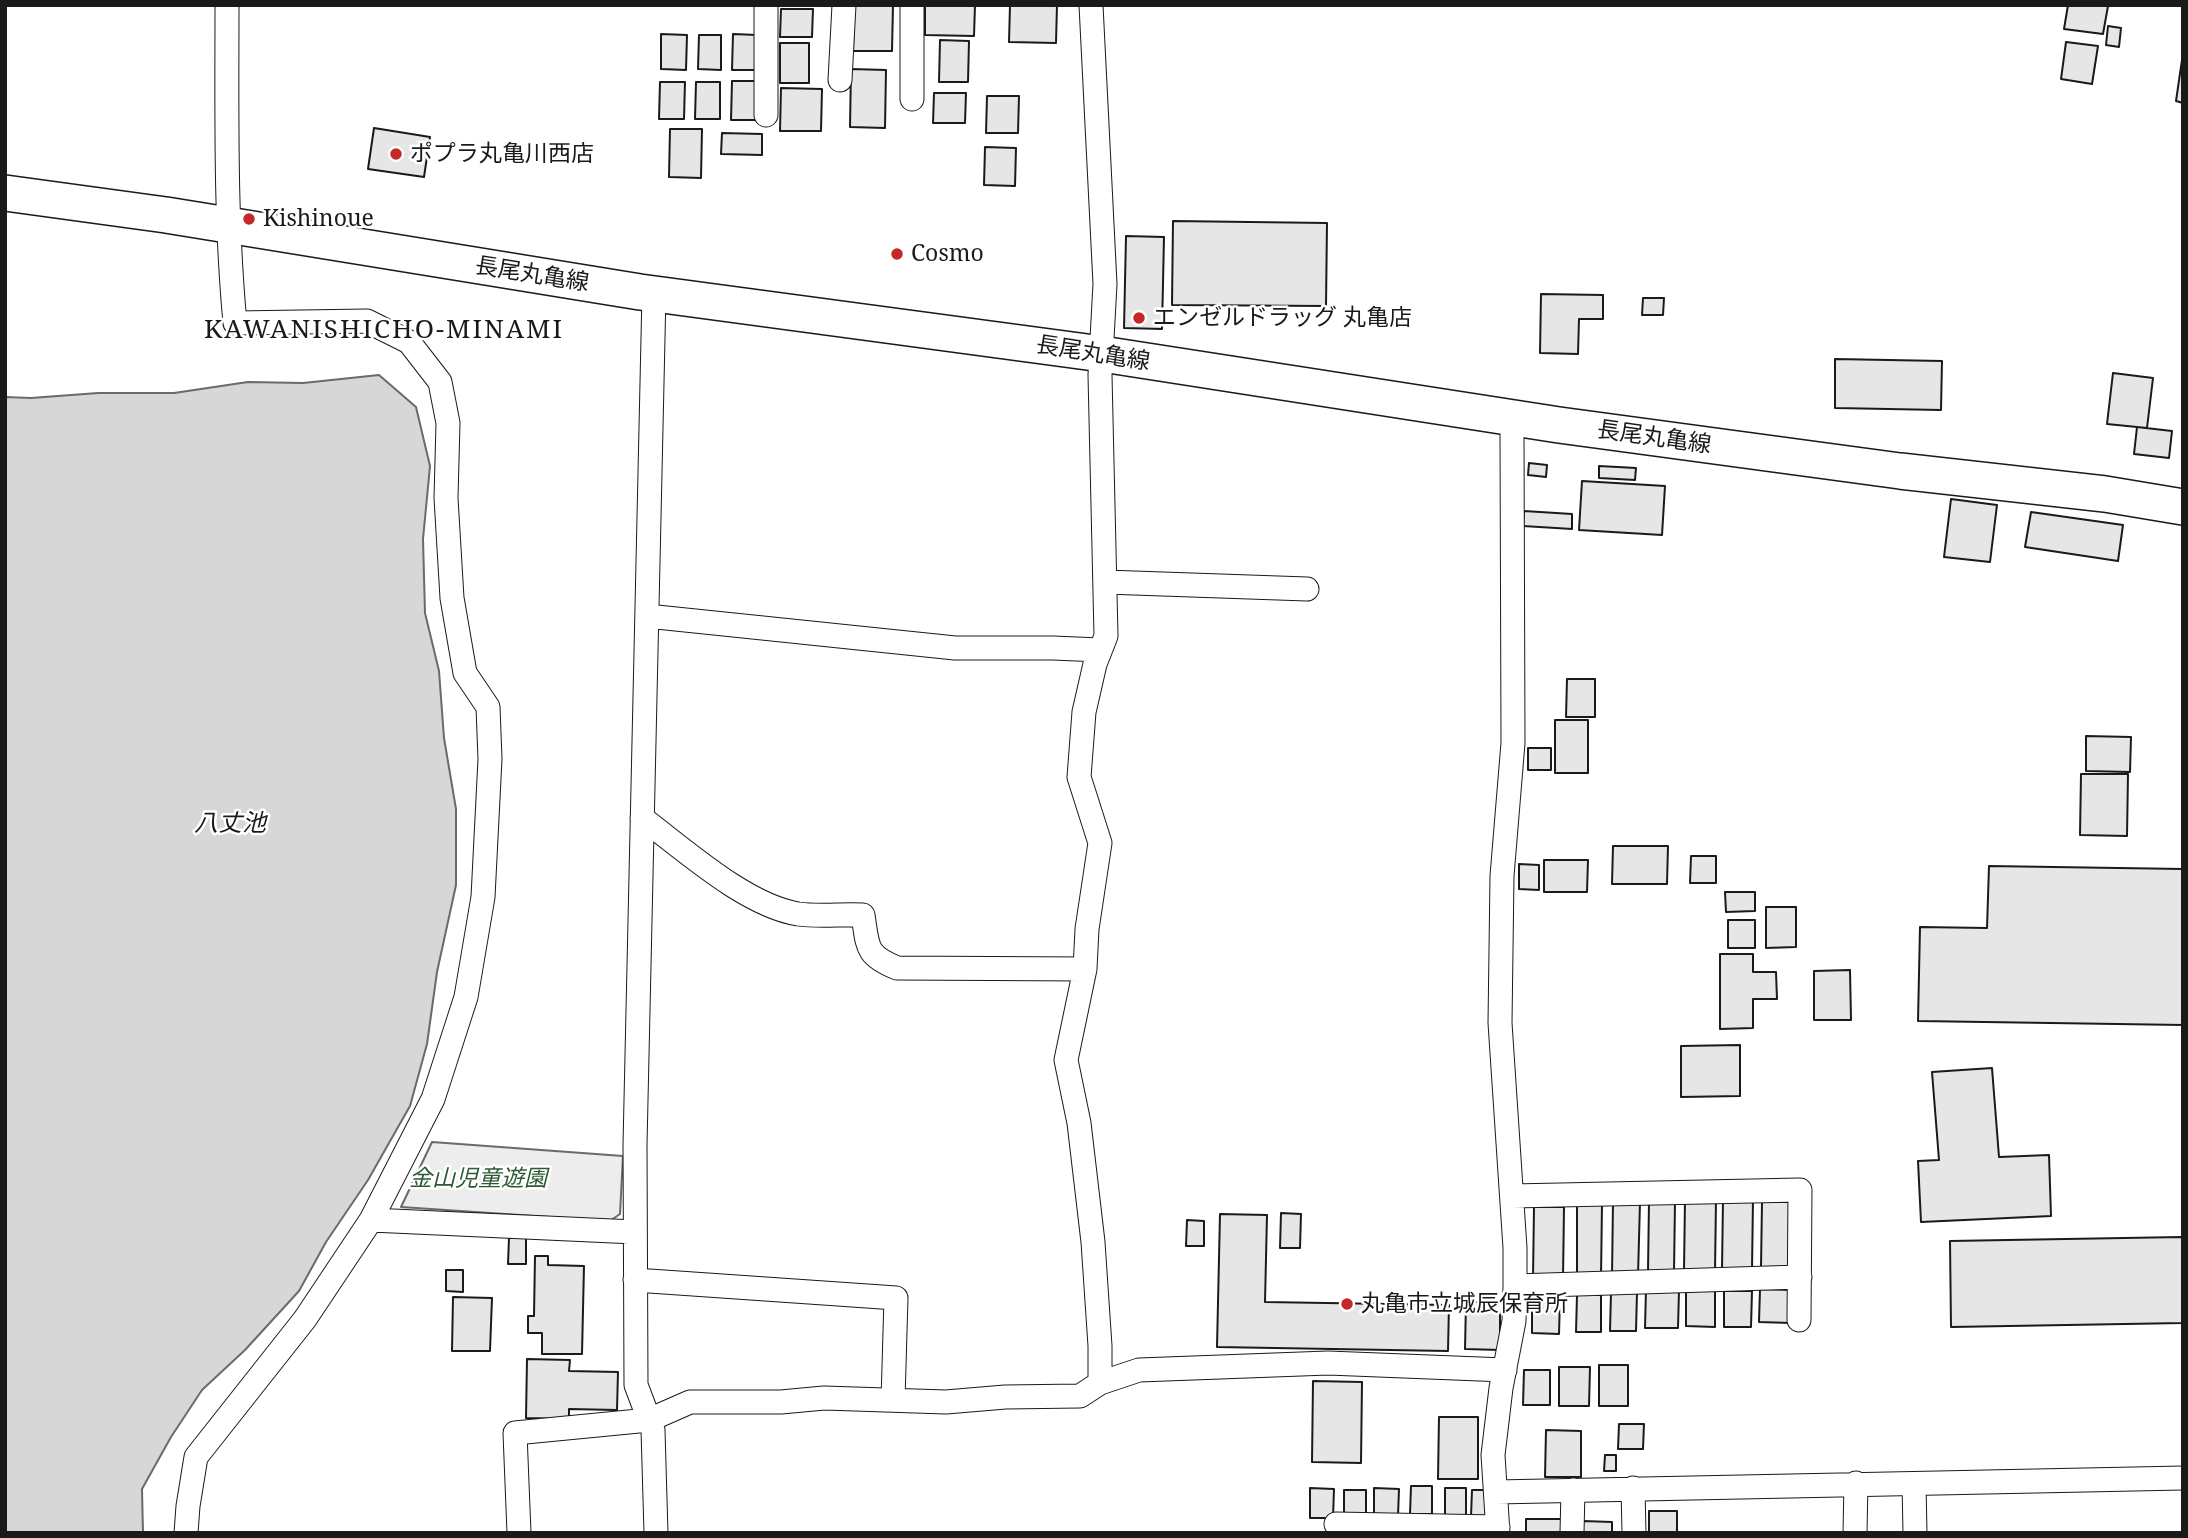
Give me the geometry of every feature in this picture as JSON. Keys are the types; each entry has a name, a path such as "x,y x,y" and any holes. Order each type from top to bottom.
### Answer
{"main road":[{"name":"長尾丸亀線","path":"5,193 229,225 654,293 1102,355 1514,418 1900,471 2105,494 2183,507"}],"street":[{"path":"186,1533 196,1457 305,1319 371,1220 433,1099 466,997 482,897 491,760 488,707 465,673 452,598 446,498 448,423 440,382 409,342 367,321 235,323 228,254 227,5"},
{"path":"766,5 766,115"},
{"path":"840,80 844,5"},
{"path":"912,5 912,99"},
{"path":"1091,5 1105,284 1100,375 1106,636 1084,712 1079,777 1100,843 1087,929 1085,969 1066,1060 1079,1124 1093,1242 1100,1383"},
{"path":"654,293 635,1144 635,1280 636,1385 653,1430 656,1533"},
{"path":"1336,1524 1498,1530 1493,1455 1514,1321 1515,1286 1515,1248 1500,1023 1502,876 1513,743 1514,418"},
{"path":"1105,582 1307,589"},
{"path":"647,616 955,648 1100,650"},
{"path":"642,818 729,882 775,907 799,914 863,915 868,946 877,960 897,968 1085,969"},
{"path":"1512,1196 1800,1190 1800,1320"},
{"path":"371,1220 635,1232"},
{"path":"1515,1286 1800,1277"},
{"path":"635,1280 896,1298 893,1400"},
{"path":"519,1533 515,1433 649,1420 690,1402 781,1402 824,1398 946,1402 1005,1397 1080,1396 1100,1383 1139,1370 1314,1363 1505,1370"},
{"path":"1496,1492 2183,1478"},
{"path":"1855,1533 1856,1483"},
{"path":"1914,1484 1915,1533"},
{"path":"1633,1489 1634,1533"},
{"path":"1572,1533 1573,1490"}],"shaded area":[{"name":"金山児童遊園","path":"432,1142 623,1156 620,1214 610,1221 401,1207"}],"water":[{"name":"八丈池","path":"379,375 416,407 430,466 423,539 425,613 439,671 444,738 456,809 456,885 437,972 427,1044 410,1106 299,1291 245,1350 202,1390 171,1437 142,1489 143,1533 5,1533 5,397 174,393 248,382 303,383"}],"building":[{"path":"854,5 893,5 892,51 853,51"},
{"path":"925,5 975,5 974,36 925,35"},
{"path":"1010,5 1057,5 1056,43 1009,42"},
{"path":"2068,5 2108,6 2103,34 2064,29"},
{"path":"781,9 813,9 812,37 780,37"},
{"path":"2108,26 2121,28 2119,47 2106,45"},
{"path":"661,34 687,35 686,70 661,69"},
{"path":"733,34 757,35 756,70 732,70"},
{"path":"699,35 721,35 721,70 698,69"},
{"path":"940,40 969,41 968,82 939,82"},
{"path":"2066,42 2098,46 2092,84 2061,79"},
{"path":"780,43 809,43 809,83 780,83"},
{"path":"2183,53 2183,103 2176,101"},
{"path":"851,69 886,70 885,128 850,127"},
{"path":"732,81 757,81 756,120 731,120"},
{"path":"660,82 685,82 684,119 659,119"},
{"path":"696,82 720,82 720,119 695,119"},
{"path":"781,88 822,89 821,131 780,131"},
{"path":"934,93 966,93 965,123 933,123"},
{"path":"987,96 1019,96 1018,133 986,133"},
{"path":"374,128 430,137 424,177 368,169"},
{"path":"670,129 702,129 701,178 669,177"},
{"path":"722,133 762,134 762,155 721,154"},
{"path":"985,147 1016,148 1015,186 984,185"},
{"path":"1173,221 1327,223 1326,306 1172,305"},
{"path":"1126,236 1164,237 1162,329 1124,328"},
{"path":"1541,294 1603,295 1603,319 1579,319 1578,354 1540,353"},
{"path":"1643,298 1664,298 1663,315 1642,315"},
{"path":"1835,359 1942,361 1941,410 1835,408"},
{"path":"2113,373 2153,378 2147,428 2107,424"},
{"path":"2137,427 2172,431 2169,458 2134,454"},
{"path":"1529,463 1547,465 1546,477 1528,475"},
{"path":"1599,466 1636,468 1635,480 1599,478"},
{"path":"1582,481 1665,486 1662,535 1579,530"},
{"path":"1951,499 1997,505 1990,562 1944,557"},
{"path":"1524,511 1572,514 1572,529 1523,526"},
{"path":"2031,512 2123,525 2118,561 2025,547"},
{"path":"1567,679 1595,679 1595,717 1566,717"},
{"path":"1555,720 1588,720 1588,773 1555,773"},
{"path":"2086,736 2131,737 2130,772 2086,771"},
{"path":"1528,748 1551,748 1551,770 1528,770"},
{"path":"2081,774 2128,774 2127,836 2080,835"},
{"path":"1613,846 1668,846 1667,884 1612,884"},
{"path":"1691,856 1716,856 1716,883 1690,883"},
{"path":"1544,860 1588,860 1587,892 1544,892"},
{"path":"1519,864 1539,865 1539,890 1519,889"},
{"path":"1989,866 2183,869 2183,1025 1918,1021 1920,927 1987,928"},
{"path":"1725,892 1755,892 1755,911 1726,912"},
{"path":"1766,907 1796,907 1796,947 1766,948"},
{"path":"1728,920 1755,920 1755,948 1728,948"},
{"path":"1720,954 1753,954 1753,972 1776,972 1777,999 1753,999 1753,1028 1720,1029"},
{"path":"1850,970 1851,1020 1814,1020 1814,971"},
{"path":"1740,1045 1740,1096 1681,1097 1681,1046"},
{"path":"1992,1068 1999,1157 2049,1155 2051,1216 1921,1222 1918,1161 1939,1160 1932,1072"},
{"path":"1685,1199 1716,1199 1715,1272 1684,1271"},
{"path":"1723,1199 1753,1199 1752,1270 1722,1270"},
{"path":"1649,1201 1675,1201 1674,1272 1648,1272"},
{"path":"1613,1202 1640,1202 1638,1276 1612,1276"},
{"path":"1762,1202 1792,1202 1792,1267 1761,1267"},
{"path":"1577,1204 1602,1204 1601,1277 1577,1277"},
{"path":"1534,1207 1564,1207 1563,1279 1533,1278"},
{"path":"1281,1213 1301,1214 1300,1248 1280,1248"},
{"path":"1220,1214 1267,1215 1265,1302 1449,1305 1448,1351 1217,1347"},
{"path":"1187,1220 1204,1221 1204,1246 1186,1246"},
{"path":"2182,1237 2183,1323 1951,1327 1950,1241"},
{"path":"509,1238 526,1238 526,1264 508,1264"},
{"path":"535,1256 548,1256 548,1265 584,1266 582,1354 542,1354 542,1333 528,1333 528,1316 534,1316"},
{"path":"446,1270 463,1270 463,1292 446,1291"},
{"path":"1646,1289 1679,1290 1678,1328 1645,1328"},
{"path":"1760,1289 1792,1290 1791,1323 1759,1322"},
{"path":"1686,1290 1715,1290 1715,1327 1686,1326"},
{"path":"1724,1291 1752,1291 1751,1327 1724,1327"},
{"path":"1611,1293 1637,1293 1636,1331 1610,1331"},
{"path":"1577,1295 1601,1295 1601,1332 1576,1332"},
{"path":"453,1297 492,1298 490,1351 452,1351"},
{"path":"1532,1298 1560,1298 1559,1334 1532,1333"},
{"path":"1466,1302 1490,1302 1490,1312 1500,1312 1500,1350 1465,1349"},
{"path":"527,1359 570,1360 569,1371 618,1372 617,1410 569,1409 569,1419 526,1418"},
{"path":"1599,1365 1628,1365 1628,1406 1599,1406"},
{"path":"1559,1367 1590,1367 1589,1406 1559,1406"},
{"path":"1524,1370 1550,1370 1550,1405 1523,1405"},
{"path":"1313,1381 1362,1382 1361,1463 1312,1462"},
{"path":"1439,1417 1478,1417 1478,1479 1438,1479"},
{"path":"1619,1424 1644,1424 1643,1449 1618,1449"},
{"path":"1546,1430 1581,1431 1581,1477 1545,1477"},
{"path":"1605,1455 1616,1455 1616,1471 1604,1471"},
{"path":"1411,1486 1432,1486 1432,1514 1410,1514"},
{"path":"1310,1488 1334,1489 1333,1518 1310,1518"},
{"path":"1374,1488 1399,1489 1398,1516 1374,1515"},
{"path":"1445,1488 1466,1488 1466,1516 1445,1516"},
{"path":"1344,1490 1366,1490 1366,1517 1344,1517"},
{"path":"1472,1490 1487,1490 1487,1516 1471,1516"},
{"path":"1649,1511 1677,1511 1677,1533 1649,1533"},
{"path":"1526,1519 1561,1519 1561,1533 1526,1533"},
{"path":"1583,1521 1612,1522 1612,1533 1583,1533"}],"place":[{"name":"ポプラ丸亀川西店","path":"396,154"},
{"name":"Kishinoue","path":"249,219"},
{"name":"Cosmo","path":"897,254"},
{"name":"エンゼルドラッグ 丸亀店","path":"1139,318"},
{"name":"丸亀市立城辰保育所","path":"1347,1304"}],"district":[{"name":"KAWANISHICHO-MINAMI","path":"384,331"}]}
